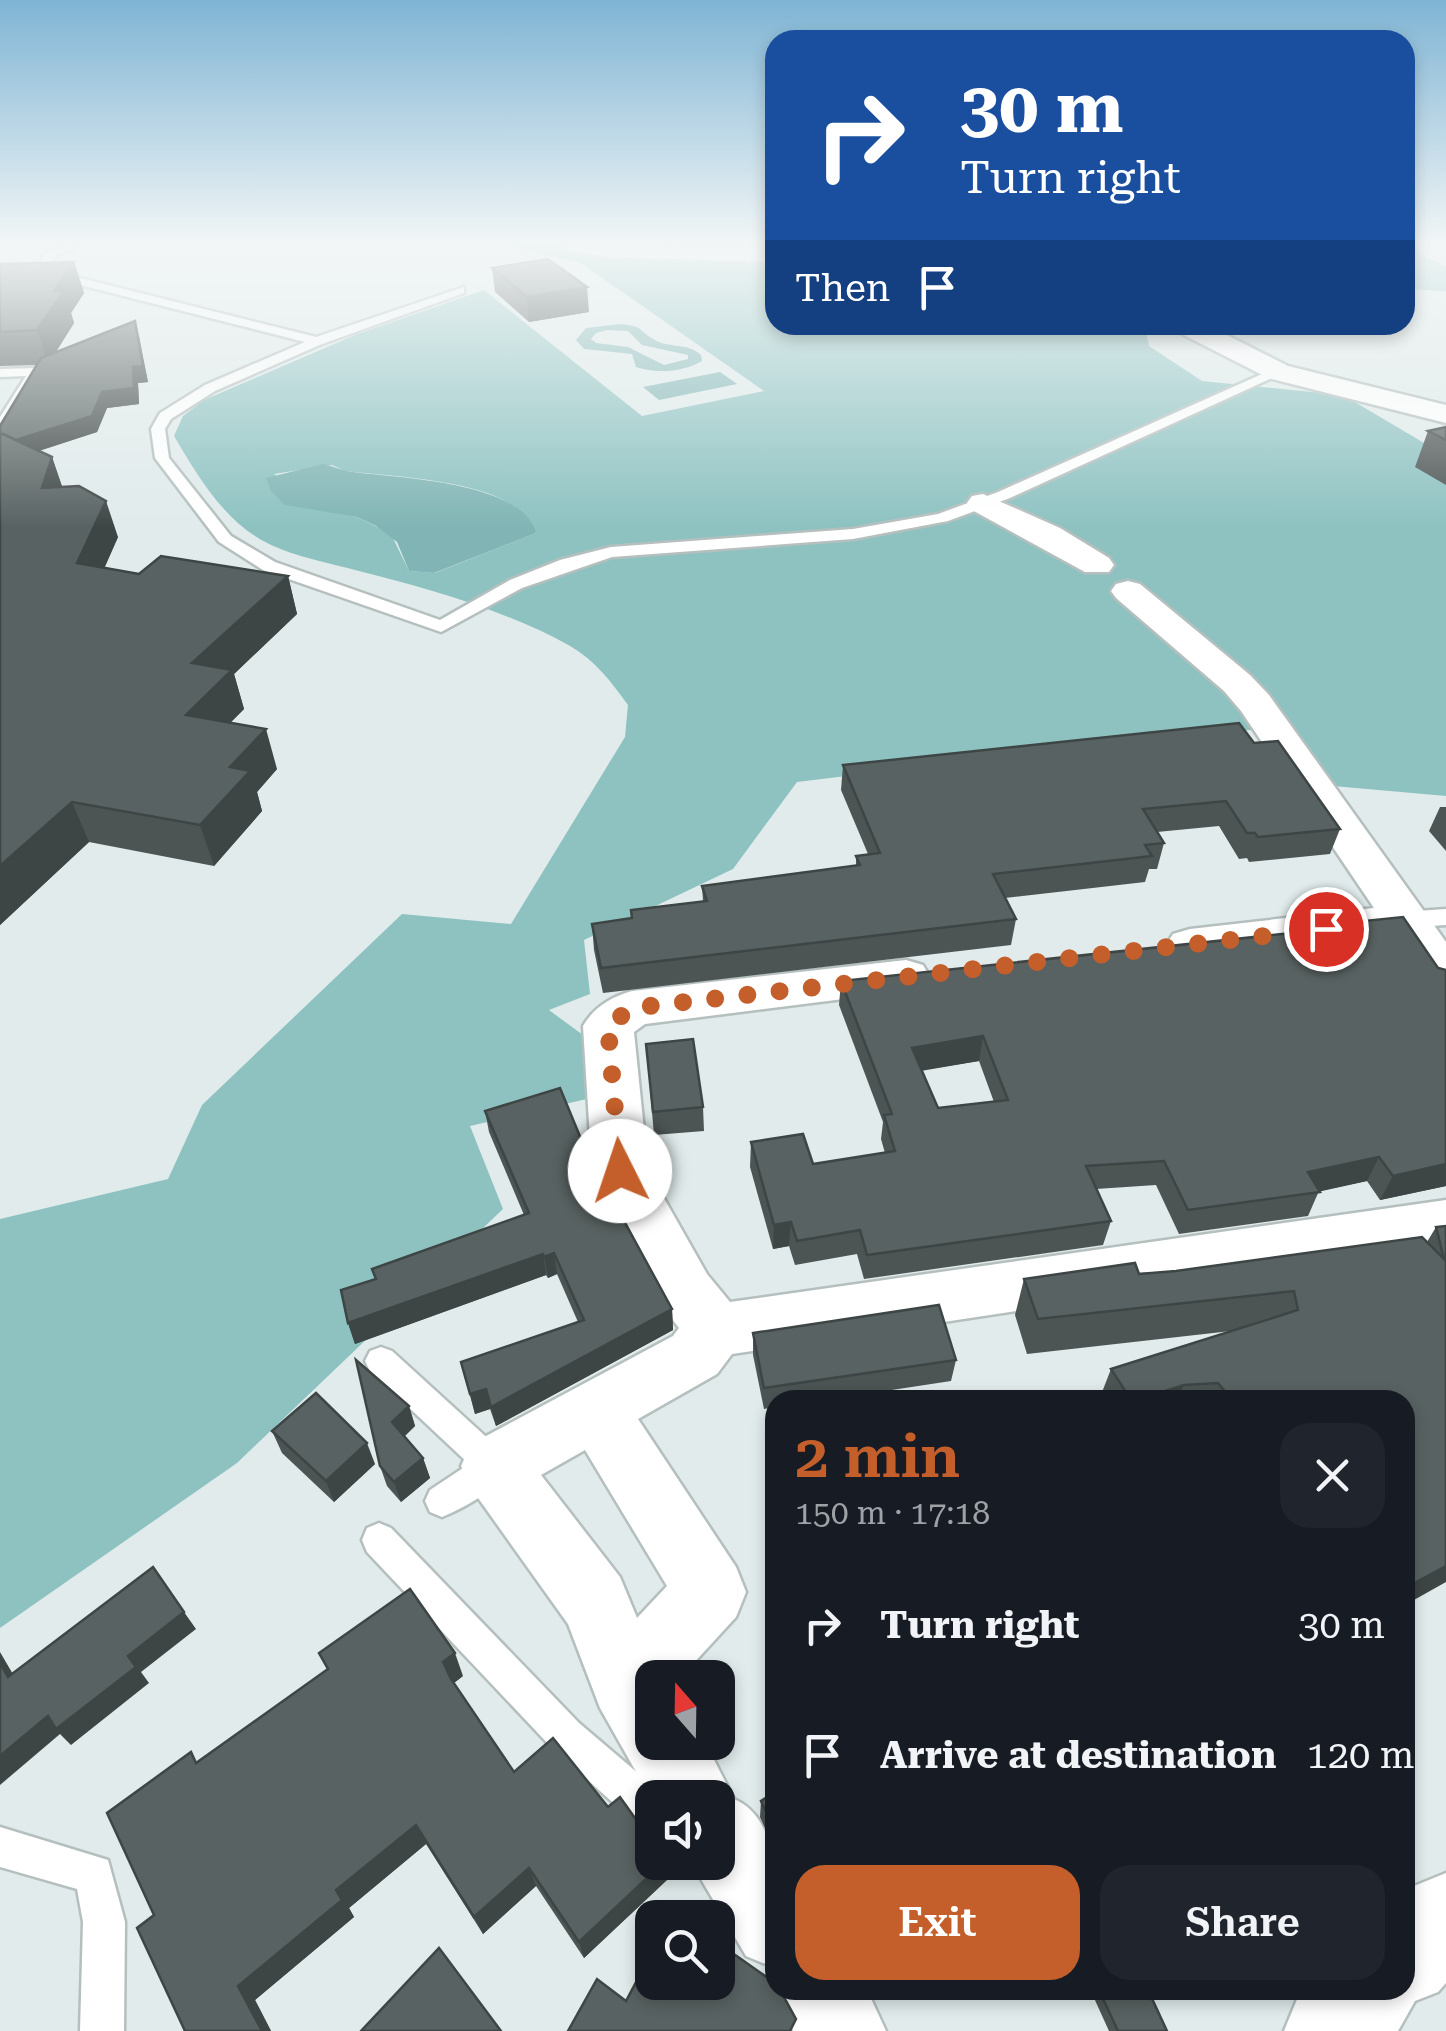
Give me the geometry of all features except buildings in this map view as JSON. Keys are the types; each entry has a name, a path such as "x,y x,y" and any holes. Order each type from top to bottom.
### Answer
{"street":[{"path":"1213,339 1278,372 1446,414"},
{"path":"983,503 1048,534 1113,578 1237,683 1425,919 1446,978"},
{"path":"1146,950 1425,919"},
{"path":"716,1329 686,1292 620,1171 608,1026 632,1008 948,972"},
{"path":"635,1690 595,1602 468,1484 695,1355 716,1329 764,1326 1446,1223"},
{"path":"596,1410 711,1592 676,1660"},
{"path":"735,1864 765,1912"},
{"path":"1415,1949 1446,1918"},
{"path":"823,2000 843,2031"},
{"path":"1332,2031 1364,2000"}],"lane":[{"path":"308,339 317,341"},
{"path":"323,339 210,388 165,416 158,429 162,458 225,539 268,566 441,627 516,584 611,552 853,534 918,523 983,503 1278,372"},
{"path":"0,374 36,372 0,428"},
{"path":"381,1361 468,1484"},
{"path":"379,1540 566,1736 635,1796"},
{"path":"0,1847 94,1874 104,1922 102,2031"}],"shaded area":[{"path":"346,339 545,339 642,416 764,391 689,339 1148,339 1149,346 1202,381 1343,395 1446,456 1446,796 1333,786 1293,728 1127,736 970,761 797,782 733,869 584,940 590,994 549,1010 587,1038 591,1098 470,1126 503,1209 237,1463 0,1628 0,1219 168,1179 202,1105 402,914 511,924 625,737 628,705 587,658 546,633 465,601 278,548 242,527 199,477 174,436 183,416 204,400","holes":["332,465 345,471 434,481 501,499 516,508 536,533 435,573 409,571 391,534 357,517 336,513 274,474"]},
{"path":"591,339 596,343 628,347 664,365 688,359 688,355 642,345 636,339 653,339 696,351 702,361 687,368 652,371 636,367 632,354 584,349 576,340"},
{"path":"720,372 737,384 659,400 643,387"},
{"path":"323,464 484,492 508,502 526,516 536,533 434,573 409,571 397,542 376,526 357,517 285,505 271,491 266,478"}],"route":[{"path":"620,1171 608,1026 632,1008 1326,929"}]}
